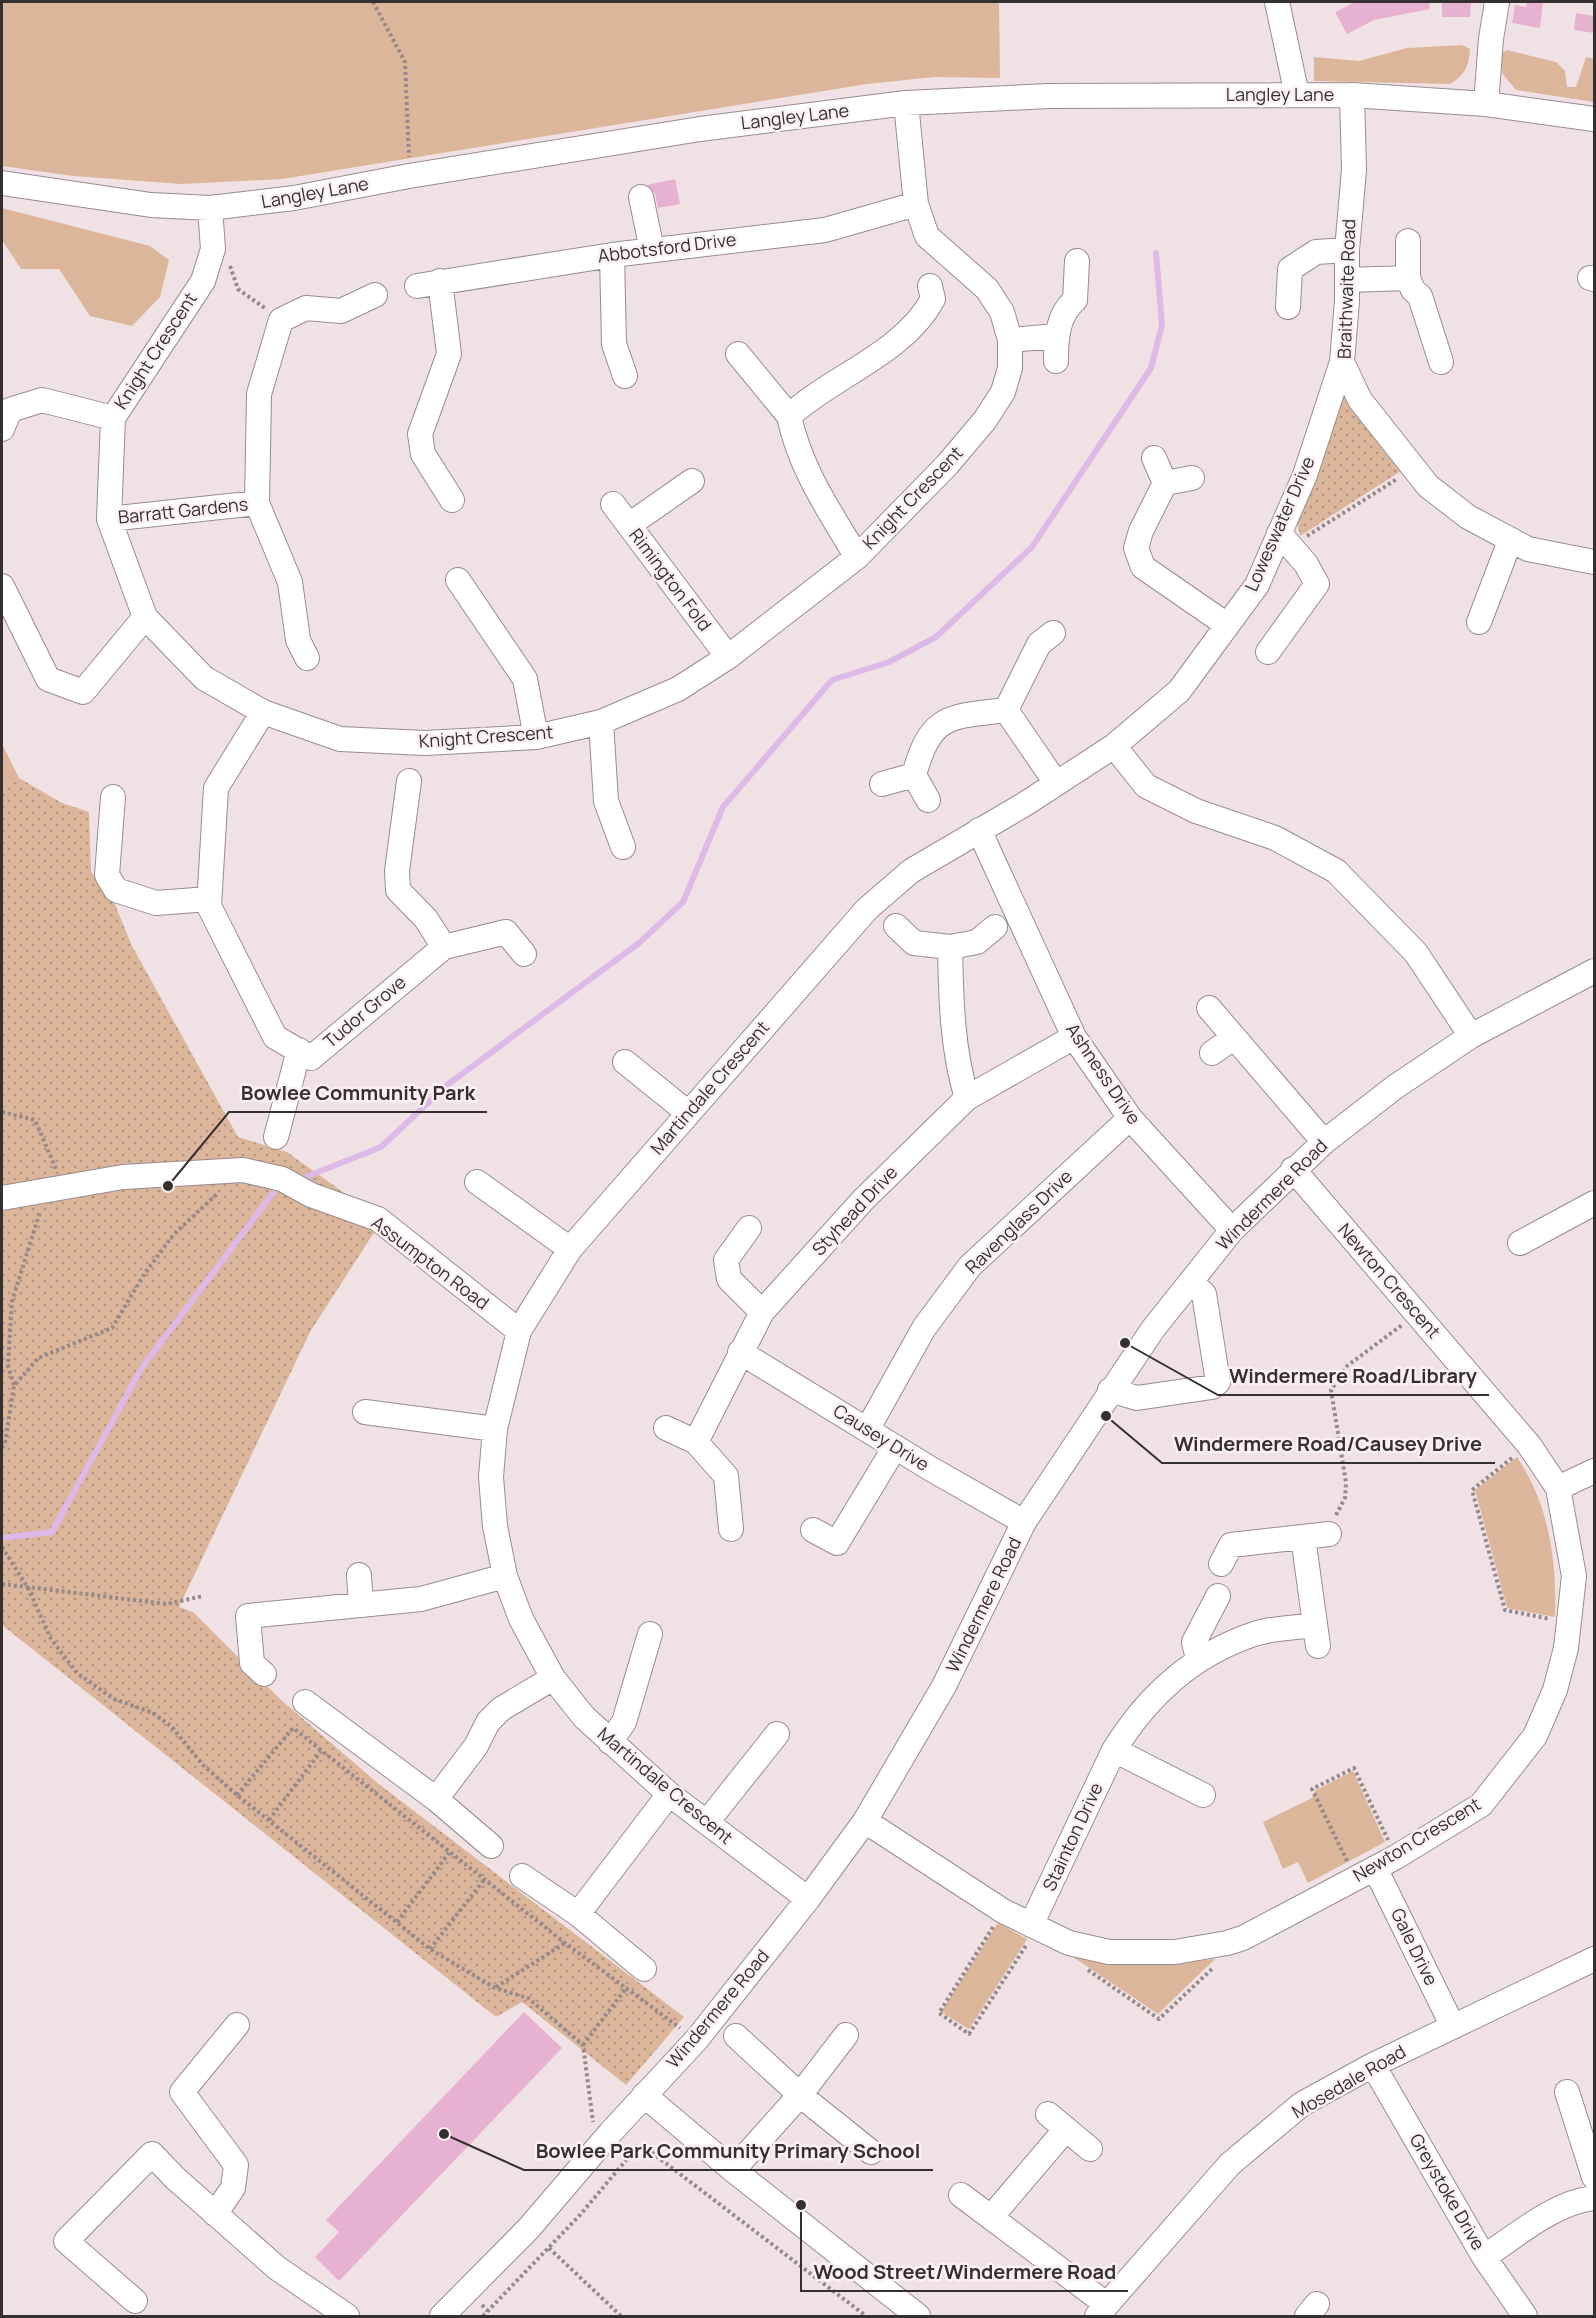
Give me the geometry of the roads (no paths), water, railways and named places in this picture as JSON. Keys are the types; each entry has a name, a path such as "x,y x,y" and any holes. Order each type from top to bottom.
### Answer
{"street":[{"path":"1276,2 1297,95"},
{"path":"1486,104 1491,39 1497,2"},
{"name":"Langley Lane","path":"2,183 151,205 210,208 294,198 409,176 700,129 906,103 1049,96 1352,95 1486,104 1594,119"},
{"name":"Braithwaite Road","path":"1352,95 1354,170 1347,250 1342,362 1360,400 1428,486 1468,517 1528,549 1594,562"},
{"name":"Knight Crescent","path":"210,208 213,249 202,281 113,418 109,519 145,617 204,678 263,712 339,739 425,743 536,737 601,722 678,689 728,657 857,557 947,465 986,420 1003,392 1010,368 1010,340 1002,312 987,289 927,236 916,204 906,103"},
{"path":"641,197 652,250"},
{"name":"Abbotsford Drive","path":"452,500 423,454 420,434 449,354 428,284 612,255 825,230 916,204"},
{"path":"1408,241 1408,278 1413,290 1420,296 1441,362"},
{"path":"1288,307 1290,269 1316,252 1347,250"},
{"path":"612,255 614,344 625,376"},
{"path":"1056,361 1056,336 1068,306 1075,300 1077,261"},
{"path":"1347,280 1408,278"},
{"path":"789,416 811,396 907,335 924,315 933,299 930,286"},
{"name":"Barratt Gardens","path":"307,658 298,640 290,582 257,503 259,394 281,320 306,308 341,311 375,294"},
{"path":"1010,340 1056,336"},
{"path":"738,354 789,416 794,442 813,484 857,557"},
{"name":"Loweswater Drive","path":"1114,746 1179,691 1257,585 1285,540 1342,362"},
{"path":"2,429 10,410 42,400 113,418"},
{"path":"1154,458 1165,483"},
{"path":"1165,483 1192,478"},
{"path":"628,525 692,481"},
{"path":"1165,483 1141,531 1136,548 1143,567 1227,625"},
{"name":"Barratt Gardens","path":"109,519 257,503"},
{"name":"Rimington Fold","path":"613,504 728,657"},
{"path":"1268,652 1317,584 1306,564 1285,540"},
{"path":"1479,622 1510,541"},
{"path":"458,580 525,679 536,737"},
{"path":"2,586 48,679 83,692 145,617"},
{"path":"1006,710 1039,644 1053,633"},
{"path":"928,800 914,775 922,748 934,728 957,716 1006,710"},
{"path":"1006,710 1056,783"},
{"name":"Tudor Grove","path":"263,712 216,788 209,906 275,1037 311,1058 444,947"},
{"path":"601,722 606,801 623,847"},
{"path":"1114,746 1146,786 1196,811 1275,838 1336,871 1416,952 1471,1036"},
{"name":"Martindale Crescent","path":"808,1899 669,1794 609,1742 584,1717 553,1678 521,1619 505,1576 495,1526 491,1477 495,1430 519,1331 570,1249 687,1112 867,909 911,871 1025,804 1114,746"},
{"path":"882,784 914,775"},
{"path":"409,781 397,871 398,890 426,919 444,947 506,932 524,954"},
{"path":"113,796 107,875 116,890 156,903 209,899"},
{"name":"Ashness Drive","path":"980,830 1074,1037 1130,1118 1232,1230"},
{"path":"896,926 914,943 950,947 977,942 995,927"},
{"path":"950,947 951,1005 960,1077 967,1098"},
{"name":"Windermere Road","path":"442,2316 529,2228 644,2095 697,2039 808,1899 866,1821 944,1686 1024,1522 1110,1390 1153,1329 1232,1230 1293,1169 1395,1087 1471,1036 1594,971"},
{"path":"1209,1008 1324,1142"},
{"name":"Styhead Drive","path":"696,1442 762,1312 863,1200 967,1098 1074,1037"},
{"path":"1212,1053 1233,1038"},
{"path":"276,1137 299,1050"},
{"path":"625,1062 660,1076 687,1112"},
{"name":"Ravenglass Drive","path":"867,1430 924,1328 970,1266 1130,1118"},
{"name":"Newton Crescent","path":"866,1821 1003,1911 1068,1942 1109,1952 1175,1952 1227,1944 1243,1938 1375,1867 1481,1805 1535,1736 1555,1690 1566,1648 1574,1576 1558,1488 1529,1444 1293,1169"},
{"name":"Assumpton Road","path":"2,1198 123,1177 243,1170 295,1185 378,1219 519,1331"},
{"path":"477,1182 508,1192 570,1249"},
{"path":"1520,1243 1594,1204"},
{"path":"749,1228 726,1260 729,1278 762,1312"},
{"path":"1110,1390 1137,1398 1212,1387 1218,1382 1204,1294 1191,1282"},
{"name":"Causey Drive","path":"740,1352 895,1447 1024,1522"},
{"path":"365,1412 495,1430"},
{"path":"666,1428 696,1442 726,1476 731,1529"},
{"path":"813,1530 837,1543 895,1447"},
{"path":"1558,1488 1594,1472"},
{"path":"1221,1564 1231,1545 1329,1534"},
{"name":"Stainton Drive","path":"1034,1927 1114,1749 1131,1723 1164,1686 1198,1659 1255,1634 1316,1635 1303,1537"},
{"path":"359,1575 361,1605"},
{"path":"264,1674 252,1663 248,1616 421,1599 505,1576"},
{"path":"1198,1659 1194,1641 1218,1596"},
{"path":"609,1742 624,1722 650,1634"},
{"path":"445,1807 488,1722 501,1708 553,1678"},
{"path":"304,1702 445,1807 491,1846"},
{"path":"707,1822 777,1734"},
{"path":"1114,1749 1203,1795"},
{"path":"578,1914 669,1794"},
{"name":"Gale Drive","path":"1375,1867 1453,2027"},
{"path":"522,1876 578,1914 644,1969"},
{"name":"Mosedale Road","path":"1101,2310 1230,2164 1302,2104 1373,2065 1594,1959"},
{"path":"215,2214 233,2188 236,2165 182,2092 237,2025"},
{"path":"733,2170 800,2095 846,2035"},
{"path":"736,2036 800,2095 871,2151"},
{"name":"Greystoke Drive","path":"1373,2065 1484,2258 1525,2316"},
{"path":"1567,2092 1594,2177"},
{"path":"644,2095 733,2170 918,2316"},
{"path":"992,2216 1057,2122 1090,2149"},
{"path":"135,2301 66,2241 152,2154 215,2214 277,2268 346,2316"},
{"path":"961,2196 992,2216 1101,2310"},
{"path":"1484,2258 1556,2212 1576,2202 1594,2198"}],"waterway":[{"path":"298,1180 381,1147 447,1085 639,943 683,902 723,807 832,680 889,662 936,637 1032,547 1151,368 1162,325 1156,253"},
{"path":"2,1538 52,1532 141,1369 276,1189 280,1187"}],"place":[{"name":"Bowlee Community Park","path":"168,1186"},
{"name":"Windermere Road/Library","path":"1125,1343"},
{"name":"Windermere Road/Causey Drive","path":"1106,1416"},
{"name":"Bowlee Park Community Primary School","path":"444,2134"},
{"name":"Wood Street/Windermere Road","path":"801,2205"}]}
